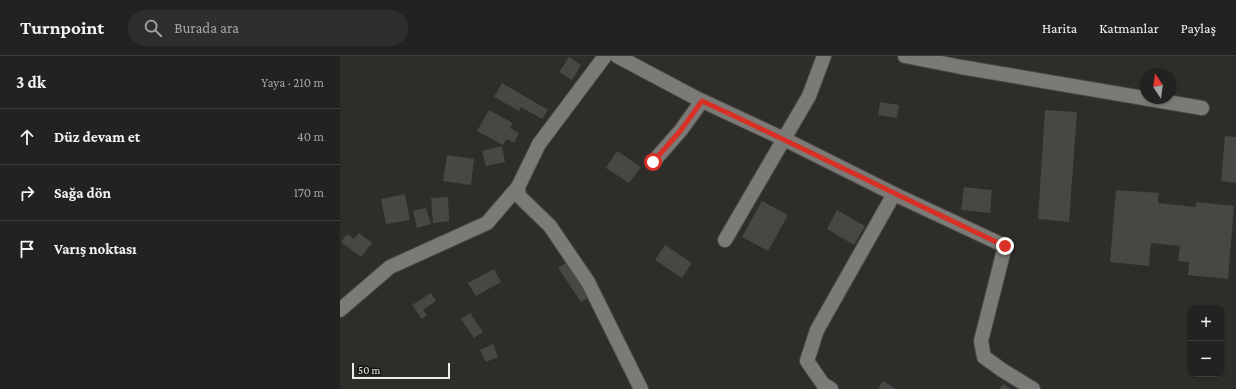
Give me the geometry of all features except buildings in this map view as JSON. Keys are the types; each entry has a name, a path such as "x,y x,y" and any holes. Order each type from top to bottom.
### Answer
{"street":[{"path":"340,310 345,299 390,266 487,223 518,187 539,144 605,56"},
{"path":"617,56 702,101 1005,246 981,341 984,357 1033,389"},
{"path":"725,240 808,96 824,56"},
{"path":"905,56 1202,108"},
{"path":"653,162 681,130 702,101"},
{"path":"518,187 519,196 550,226 588,282 641,389"},
{"path":"831,389 823,384 807,361 818,330 894,194"}],"route":[{"path":"653,162 681,130 702,101 1005,246"}]}
